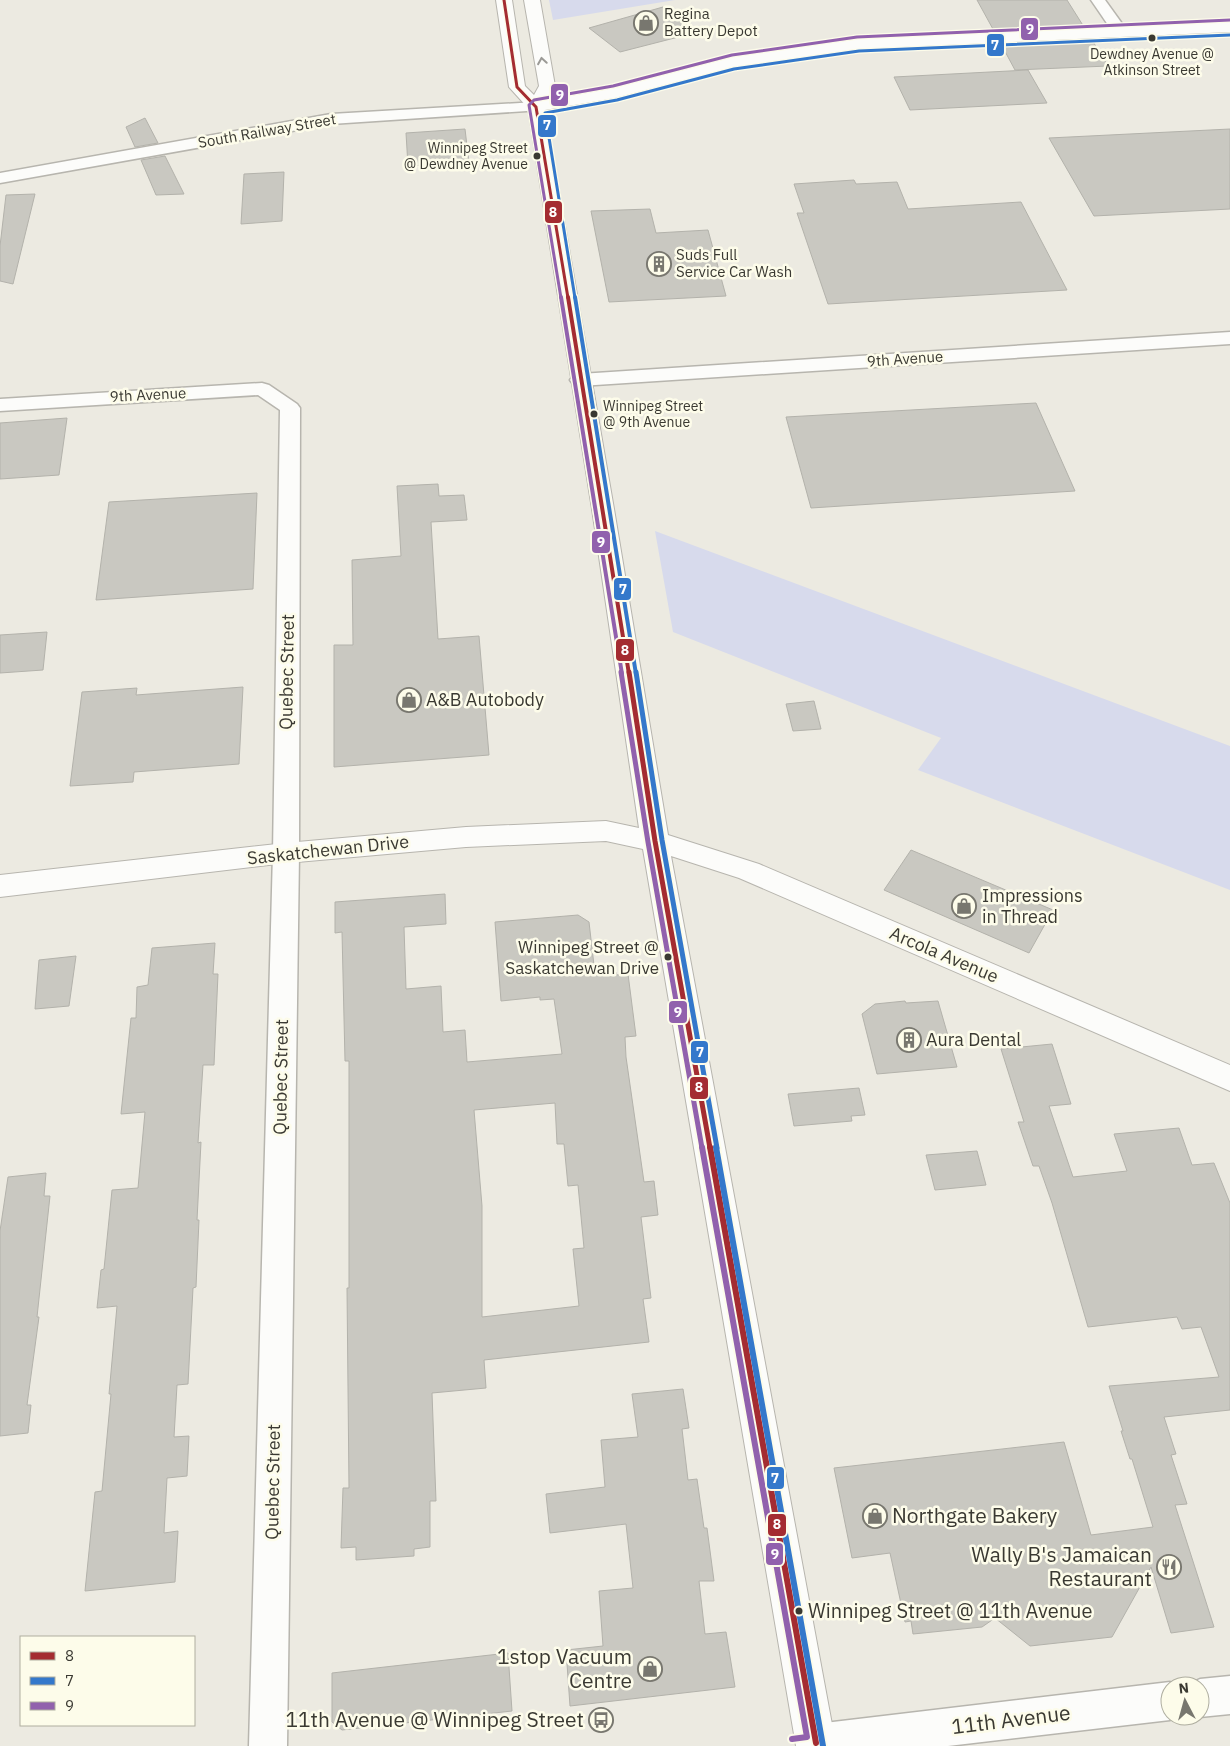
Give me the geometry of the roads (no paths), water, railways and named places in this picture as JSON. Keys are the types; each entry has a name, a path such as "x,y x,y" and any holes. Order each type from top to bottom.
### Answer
{"main road":[{"path":"504,0 517,87 536,106"},
{"path":"532,0 546,86 536,106 580,380 605,518 655,841 808,1745"},
{"path":"536,106 615,93 733,62 858,44 1230,27"},
{"name":"Saskatchewan Drive","path":"0,886 286,853 466,837 606,831 655,841"},
{"name":"Arcola Avenue","path":"655,841 749,871 1230,1078"}],"street":[{"path":"1098,0 1120,32"},
{"name":"South Railway Street","path":"0,178 331,119 536,106"},
{"name":"9th Avenue","path":"580,380 1230,338"},
{"name":"9th Avenue","path":"0,405 262,389 290,408"},
{"name":"Quebec Street","path":"268,1746 286,853 290,408"},
{"path":"1210,1697 1230,1696"},
{"name":"11th Avenue","path":"808,1745 1160,1702"}],"place":[{"name":"Regina Battery Depot","path":"646,23"},
{"name":"Dewdney Avenue @ Atkinson Street","path":"1152,38"},
{"name":"Winnipeg Street @ Dewdney Avenue","path":"537,156"},
{"name":"Suds Full Service Car Wash","path":"659,264"},
{"name":"Winnipeg Street @ 9th Avenue","path":"594,414"},
{"name":"A&B Autobody","path":"409,700"},
{"name":"Impressions in Thread","path":"964,906"},
{"name":"Winnipeg Street @ Saskatchewan Drive","path":"668,957"},
{"name":"Aura Dental","path":"909,1040"},
{"name":"Northgate Bakery","path":"875,1516"},
{"name":"Wally B's Jamaican Restaurant","path":"1169,1567"},
{"name":"Winnipeg Street @ 11th Avenue","path":"799,1611"},
{"name":"1stop Vacuum Centre","path":"650,1669"},
{"name":"11th Avenue @ Winnipeg Street","path":"601,1720"}]}
